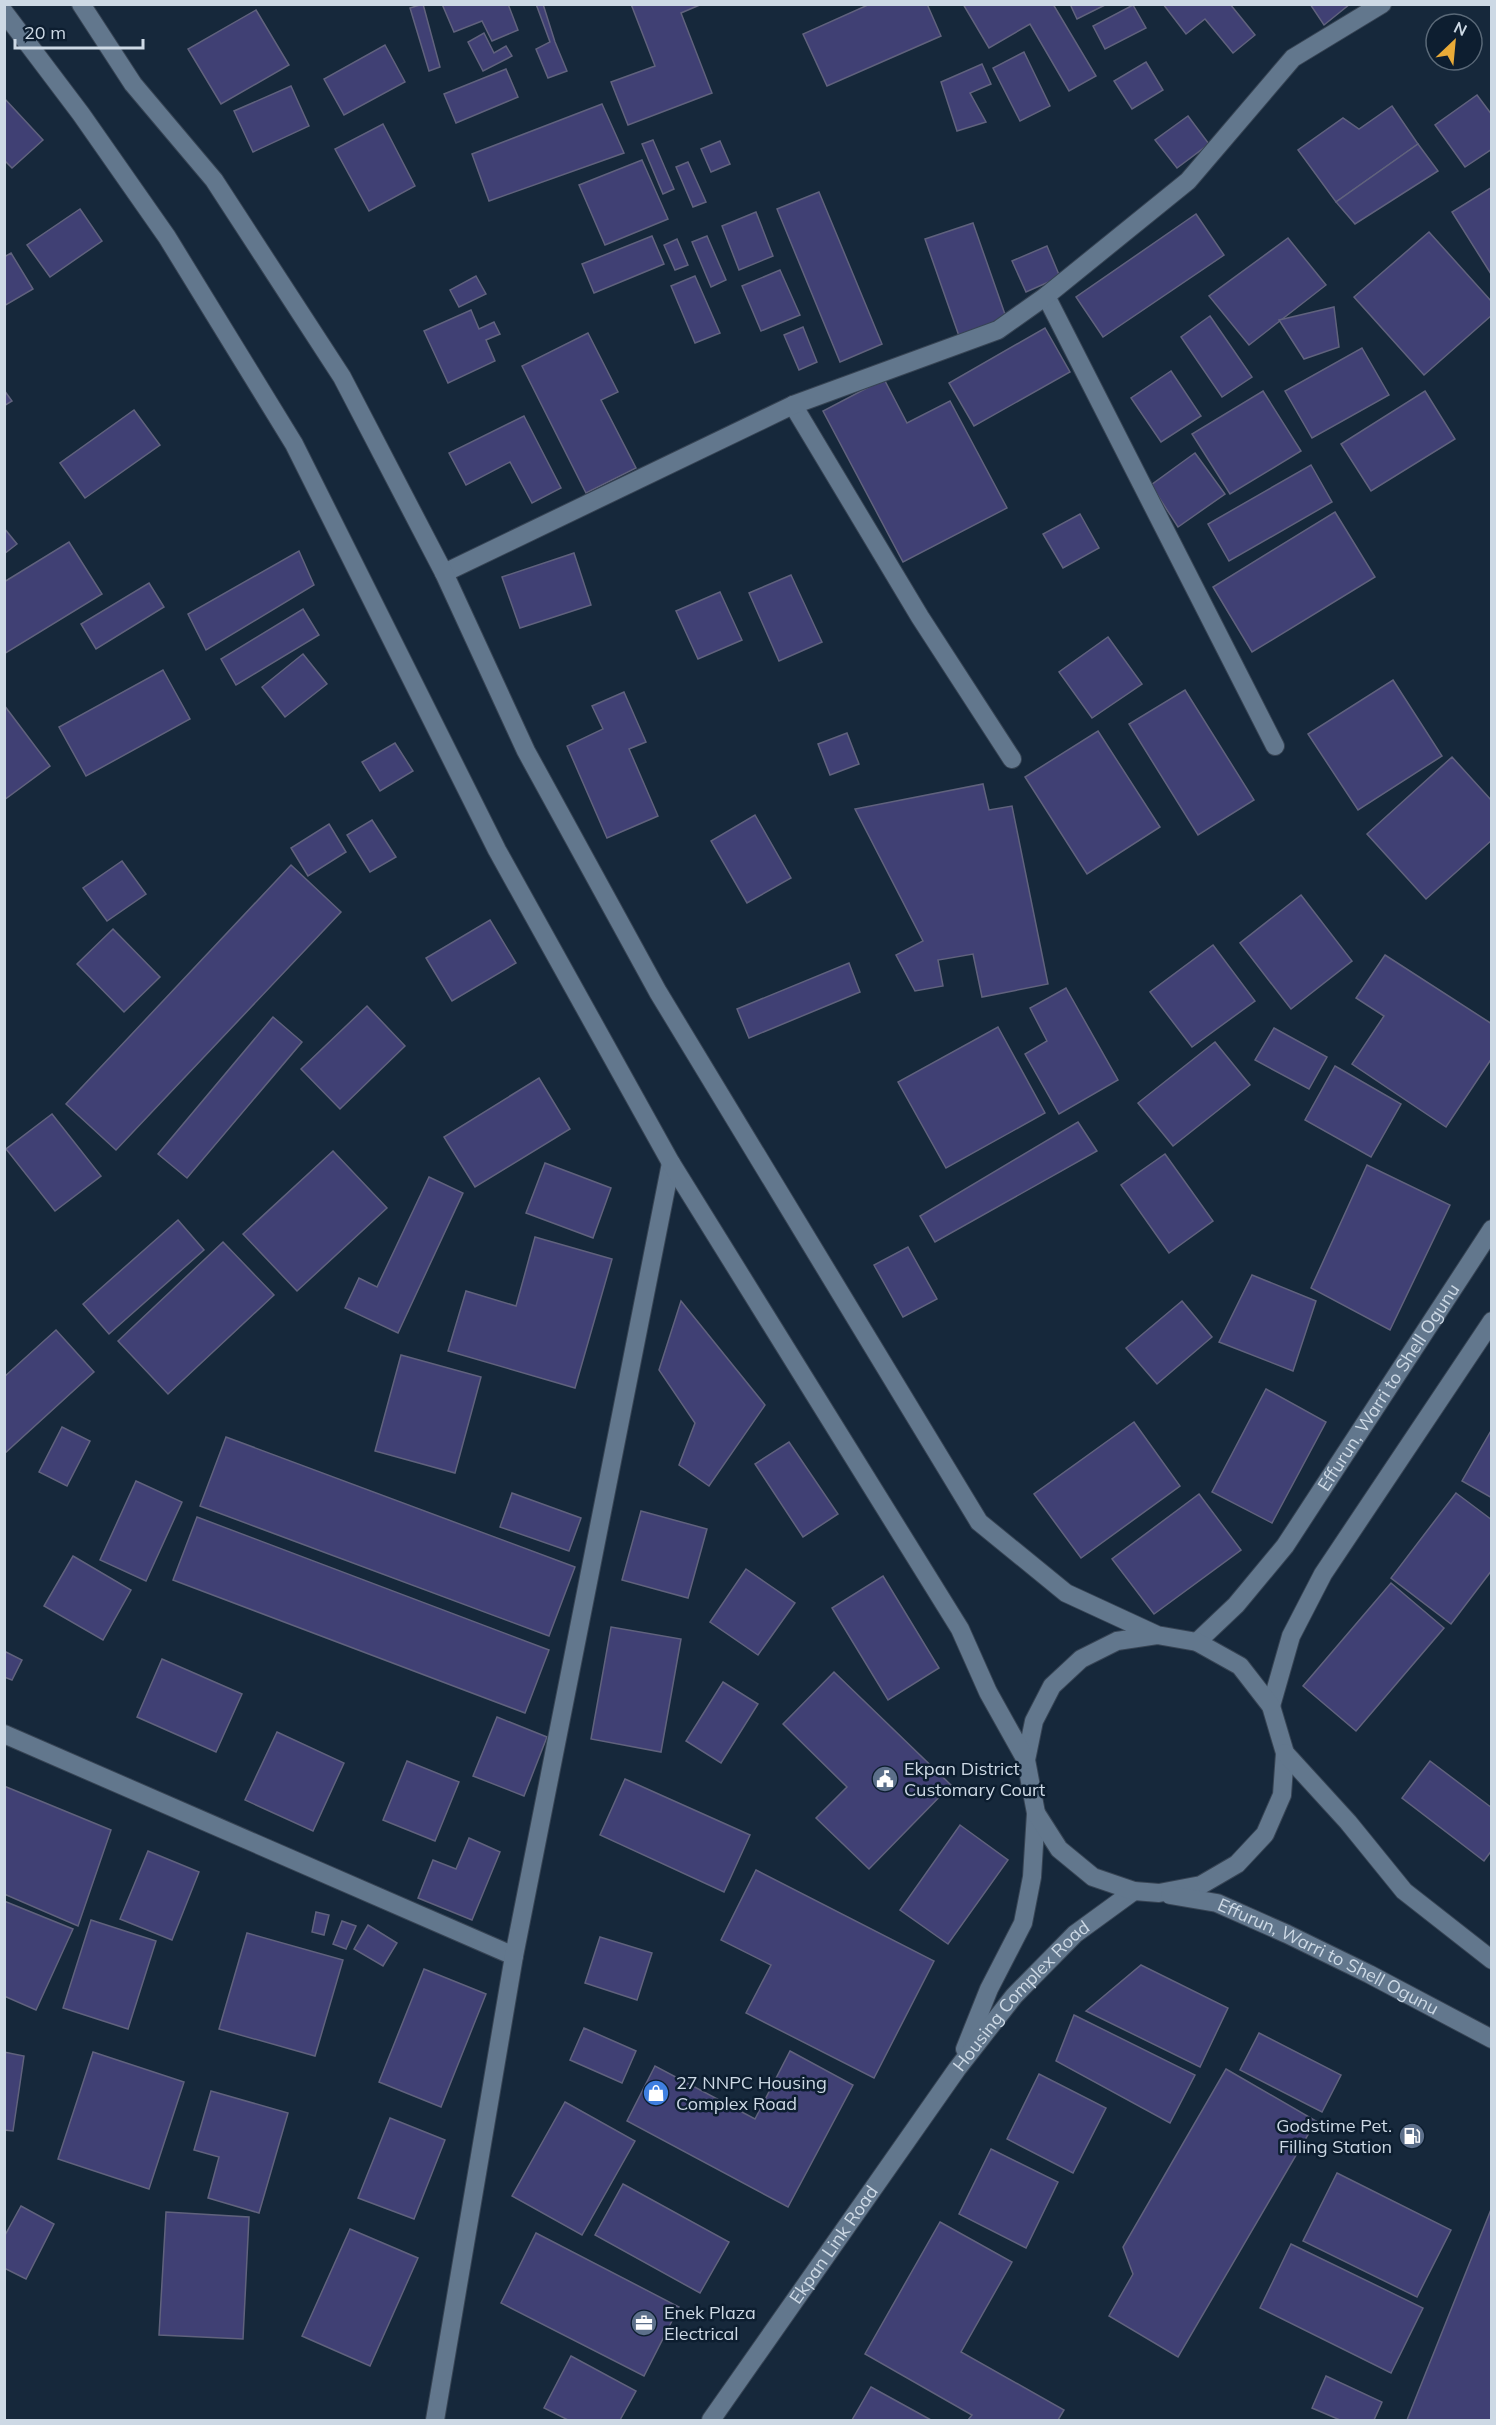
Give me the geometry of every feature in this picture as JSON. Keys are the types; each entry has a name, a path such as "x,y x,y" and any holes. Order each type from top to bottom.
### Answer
{"street":[{"path":"4,12 81,114 167,237 294,444 497,850 671,1163 960,1629 988,1692 1026,1760 1036,1813 1059,1849 1093,1876 1134,1891 1159,1893 1201,1885 1237,1864 1265,1834 1282,1795 1285,1754 1271,1706 1240,1666 1197,1642 1157,1635 1066,1593 979,1522 658,992 526,751 444,573 342,377 214,180 133,84 81,4"},
{"path":"444,573 793,405 998,330 1046,296 1188,181 1293,58 1382,4"},
{"path":"1046,296 1275,746"},
{"path":"793,405 920,617 1012,759"},
{"path":"435,2421 514,1956 671,1163"},
{"name":"Effurun, Warri to Shell Ogunu","path":"1197,1642 1236,1605 1285,1546 1491,1229"},
{"path":"1271,1706 1292,1636 1323,1574 1491,1321"},
{"path":"1026,1760 1034,1721 1052,1686 1081,1659 1117,1641 1157,1635"},
{"path":"4,1734 514,1956"},
{"path":"1285,1754 1348,1822 1404,1891 1491,1960"},
{"name":"Housing Complex Road","path":"957,2070 989,1989 1023,1923 1032,1877 1036,1813"},
{"name":"Housing Complex Road","path":"957,2070 1014,1996 1075,1934 1134,1891"},
{"name":"Effurun, Warri to Shell Ogunu","path":"1159,1893 1216,1903 1369,1974 1491,2039"},
{"name":"Ekpan Link Road","path":"711,2421 957,2070"}],"building":[{"path":"423,4 440,67 429,71 410,8"},
{"path":"442,4 508,4 518,30 492,41 482,21 454,32"},
{"path":"536,4 543,4 567,71 548,78 536,49 550,42"},
{"path":"631,4 702,4 681,13 712,93 628,125 611,82 655,66"},
{"path":"870,4 927,4 941,36 827,86 803,34"},
{"path":"963,4 1053,4 1096,76 1069,91 1030,24 989,48"},
{"path":"1070,4 1107,4 1077,19"},
{"path":"1163,4 1230,4 1255,35 1233,53 1205,19 1186,34"},
{"path":"1310,4 1350,4 1324,25"},
{"path":"1133,5 1146,28 1105,49 1093,26"},
{"path":"256,10 289,65 221,104 188,49"},
{"path":"484,33 494,53 506,46 512,56 483,71 468,42"},
{"path":"385,45 405,82 344,115 324,79"},
{"path":"1024,52 1050,106 1020,121 993,68"},
{"path":"1146,62 1163,90 1132,109 1114,81"},
{"path":"982,64 991,84 970,93 986,122 957,131 941,82"},
{"path":"506,69 518,97 456,123 444,94"},
{"path":"291,86 309,126 253,152 234,111"},
{"path":"1477,95 1492,115 1492,149 1465,167 1435,125"},
{"path":"4,98 43,140 12,168 4,160"},
{"path":"602,104 624,153 489,201 472,154"},
{"path":"1392,106 1418,144 1336,202 1298,150 1343,118 1359,129"},
{"path":"1188,116 1209,144 1177,168 1155,140"},
{"path":"383,124 415,186 369,211 335,149"},
{"path":"653,140 674,189 663,194 642,144"},
{"path":"720,141 730,164 711,172 701,149"},
{"path":"1418,144 1438,171 1355,224 1336,202"},
{"path":"642,160 668,219 605,245 579,185"},
{"path":"688,162 706,202 693,207 676,167"},
{"path":"1492,187 1492,274 1491,274 1452,212"},
{"path":"819,192 882,344 840,362 777,209"},
{"path":"80,209 102,241 50,277 27,245"},
{"path":"756,212 773,256 739,270 722,226"},
{"path":"1196,214 1224,255 1103,337 1076,297"},
{"path":"973,223 1007,320 959,336 925,239"},
{"path":"1429,232 1492,302 1492,315 1424,375 1354,297"},
{"path":"652,236 664,264 594,293 582,264"},
{"path":"707,236 726,280 711,287 692,242"},
{"path":"1288,238 1326,285 1249,345 1209,296"},
{"path":"677,239 688,265 675,270 664,245"},
{"path":"1047,246 1060,277 1026,292 1012,261"},
{"path":"11,253 33,289 4,306 4,257"},
{"path":"780,270 800,315 761,331 742,286"},
{"path":"476,276 486,294 459,307 450,290"},
{"path":"695,276 720,333 695,343 671,286"},
{"path":"1334,307 1339,347 1304,359 1279,320"},
{"path":"471,310 479,329 494,322 500,334 486,340 495,361 448,383 424,331"},
{"path":"1210,316 1252,377 1222,397 1181,337"},
{"path":"803,327 817,362 799,370 784,335"},
{"path":"1045,328 1070,372 974,426 949,383"},
{"path":"588,333 618,392 601,400 636,468 586,493 522,366"},
{"path":"1362,348 1389,395 1312,438 1285,391"},
{"path":"1171,371 1201,416 1161,442 1131,398"},
{"path":"884,379 907,423 950,401 1007,508 903,562 823,411"},
{"path":"4,390 12,401 4,406"},
{"path":"1263,391 1301,451 1230,494 1192,434"},
{"path":"1425,391 1455,439 1371,491 1341,444"},
{"path":"134,410 160,445 85,498 60,463"},
{"path":"524,416 561,488 532,503 510,462 466,485 449,453"},
{"path":"1195,453 1225,494 1178,527 1151,485"},
{"path":"1311,465 1332,502 1229,561 1208,524"},
{"path":"1335,512 1375,577 1252,652 1213,587"},
{"path":"1080,514 1099,548 1063,568 1043,534"},
{"path":"4,528 17,544 4,554"},
{"path":"69,542 102,594 4,654 4,582"},
{"path":"299,551 314,585 206,650 188,614"},
{"path":"574,553 591,605 520,628 502,577"},
{"path":"791,575 822,642 779,661 749,593"},
{"path":"149,583 164,607 96,649 81,624"},
{"path":"720,592 742,640 698,659 676,611"},
{"path":"303,609 319,635 236,685 221,659"},
{"path":"1108,637 1142,684 1092,718 1059,672"},
{"path":"303,654 327,684 285,717 262,687"},
{"path":"163,670 190,719 86,776 59,727"},
{"path":"1393,680 1442,756 1358,810 1308,734"},
{"path":"1185,690 1254,800 1198,835 1129,724"},
{"path":"624,692 646,742 629,749 658,816 607,838 567,746 603,729 592,706"},
{"path":"4,705 50,766 4,800"},
{"path":"1098,731 1160,827 1087,874 1025,777"},
{"path":"847,733 859,764 830,775 818,744"},
{"path":"395,743 413,771 380,791 362,762"},
{"path":"1452,757 1492,801 1492,840 1426,899 1367,834"},
{"path":"983,784 989,810 1012,806 1048,984 982,997 973,954 938,960 943,986 915,991 896,955 923,941 855,809"},
{"path":"755,815 791,878 747,903 711,841"},
{"path":"372,820 396,857 370,872 347,835"},
{"path":"329,824 346,852 308,876 291,848"},
{"path":"122,861 146,894 107,921 83,888"},
{"path":"291,865 341,912 116,1150 66,1104"},
{"path":"1301,895 1352,961 1291,1009 1240,943"},
{"path":"490,920 516,963 452,1001 426,958"},
{"path":"113,929 160,977 124,1012 77,964"},
{"path":"1213,945 1255,1001 1192,1047 1150,992"},
{"path":"1385,955 1492,1024 1492,1058 1446,1127 1352,1064 1384,1016 1356,998"},
{"path":"849,963 860,992 749,1038 737,1009"},
{"path":"1066,988 1118,1080 1059,1114 1025,1054 1047,1041 1030,1008"},
{"path":"367,1006 405,1046 340,1109 301,1069"},
{"path":"273,1017 302,1042 187,1178 158,1154"},
{"path":"998,1027 1045,1113 946,1168 898,1082"},
{"path":"1274,1028 1327,1057 1309,1089 1255,1060"},
{"path":"1215,1042 1250,1085 1173,1146 1138,1103"},
{"path":"1335,1066 1401,1104 1371,1157 1305,1120"},
{"path":"539,1078 570,1129 475,1187 444,1137"},
{"path":"52,1114 101,1176 55,1211 6,1149"},
{"path":"1078,1122 1097,1151 935,1242 920,1216"},
{"path":"333,1151 387,1208 297,1291 243,1234"},
{"path":"1165,1154 1213,1221 1169,1253 1121,1185"},
{"path":"545,1163 611,1188 593,1238 526,1213"},
{"path":"1367,1165 1450,1205 1390,1330 1311,1288"},
{"path":"429,1177 463,1193 398,1333 345,1308 359,1278 377,1287"},
{"path":"178,1220 204,1250 109,1334 83,1304"},
{"path":"535,1237 612,1259 575,1388 448,1351 466,1291 516,1306"},
{"path":"223,1242 274,1295 168,1394 118,1341"},
{"path":"908,1247 937,1299 903,1317 874,1265"},
{"path":"1252,1275 1316,1301 1293,1371 1219,1342"},
{"path":"681,1301 765,1405 709,1486 679,1465 695,1423 659,1370"},
{"path":"1182,1301 1212,1337 1157,1384 1126,1348"},
{"path":"56,1330 94,1372 4,1454 4,1377"},
{"path":"401,1355 481,1377 455,1473 375,1451"},
{"path":"1266,1389 1326,1422 1272,1523 1212,1492"},
{"path":"1134,1422 1180,1486 1081,1558 1034,1494"},
{"path":"62,1427 90,1441 67,1486 39,1472"},
{"path":"1492,1429 1492,1498 1462,1481"},
{"path":"226,1437 575,1567 549,1636 200,1506"},
{"path":"789,1442 838,1514 803,1537 755,1464"},
{"path":"136,1481 182,1502 146,1581 100,1560"},
{"path":"512,1493 581,1518 569,1551 500,1527"},
{"path":"1456,1493 1492,1520 1492,1570 1451,1624 1391,1578"},
{"path":"1199,1494 1241,1550 1154,1614 1112,1559"},
{"path":"641,1511 707,1529 688,1598 622,1580"},
{"path":"197,1517 549,1650 525,1713 173,1580"},
{"path":"73,1556 131,1590 103,1640 44,1606"},
{"path":"746,1569 795,1603 758,1655 710,1622"},
{"path":"883,1576 939,1668 888,1700 832,1608"},
{"path":"1391,1583 1444,1628 1356,1731 1303,1686"},
{"path":"611,1627 681,1639 661,1752 591,1739"},
{"path":"4,1651 22,1660 12,1680 4,1677"},
{"path":"162,1659 242,1694 216,1752 137,1717"},
{"path":"834,1672 951,1785 869,1869 816,1818 847,1787 783,1724"},
{"path":"723,1682 758,1704 721,1763 686,1741"},
{"path":"497,1717 547,1737 524,1796 473,1776"},
{"path":"277,1732 344,1763 313,1831 245,1800"},
{"path":"407,1761 459,1782 435,1841 383,1820"},
{"path":"1430,1761 1492,1808 1492,1850 1484,1861 1402,1798"},
{"path":"625,1779 750,1835 724,1892 600,1835"},
{"path":"4,1786 111,1830 78,1926 4,1894"},
{"path":"960,1825 1008,1860 948,1944 900,1910"},
{"path":"469,1838 500,1852 472,1920 418,1898 433,1860 456,1869"},
{"path":"148,1851 199,1872 172,1940 120,1919"},
{"path":"756,1870 934,1961 874,2078 746,2013 771,1965 721,1940"},
{"path":"4,1901 73,1929 36,2010 4,1996"},
{"path":"316,1912 329,1915 324,1935 312,1932"},
{"path":"91,1920 156,1941 128,2029 63,2008"},
{"path":"342,1921 356,1926 346,1949 333,1944"},
{"path":"368,1925 397,1943 383,1966 354,1949"},
{"path":"247,1933 343,1960 315,2056 219,2029"},
{"path":"600,1937 652,1953 637,2000 585,1983"},
{"path":"1141,1965 1228,2008 1200,2067 1086,2011"},
{"path":"424,1969 486,1994 441,2107 379,2082"},
{"path":"1074,2015 1195,2075 1170,2123 1056,2061"},
{"path":"584,2028 636,2051 622,2083 570,2060"},
{"path":"1259,2033 1341,2075 1322,2112 1240,2070"},
{"path":"790,2051 853,2085 788,2207 627,2121 655,2066 755,2119"},
{"path":"4,2052 24,2056 13,2131 4,2130"},
{"path":"93,2052 184,2082 149,2189 58,2159"},
{"path":"1226,2069 1316,2121 1178,2357 1109,2316 1133,2274 1123,2247"},
{"path":"1039,2074 1106,2108 1073,2173 1007,2139"},
{"path":"211,2091 288,2113 259,2213 208,2198 219,2157 194,2150"},
{"path":"565,2102 635,2141 582,2235 512,2196"},
{"path":"390,2118 445,2140 414,2219 358,2198"},
{"path":"991,2149 1058,2182 1026,2248 959,2214"},
{"path":"1337,2173 1451,2230 1417,2297 1303,2241"},
{"path":"623,2184 729,2242 700,2293 595,2235"},
{"path":"21,2206 54,2224 26,2279 4,2268 4,2237"},
{"path":"1492,2207 1492,2420 1407,2420"},
{"path":"166,2212 249,2217 243,2339 159,2335"},
{"path":"940,2222 1012,2262 961,2352 1064,2410 1058,2420 968,2420 972,2415 865,2354"},
{"path":"350,2229 418,2258 370,2366 302,2336"},
{"path":"536,2233 679,2307 644,2376 501,2303"},
{"path":"1291,2244 1423,2308 1391,2373 1260,2308"},
{"path":"571,2356 636,2391 620,2420 568,2420 544,2408"},
{"path":"1326,2376 1382,2402 1374,2420 1340,2420 1312,2408"},
{"path":"871,2387 931,2420 852,2420"}],"place":[{"name":"Ekpan District Customary Court","path":"885,1779"},
{"name":"27 NNPC Housing Complex Road","path":"656,2093"},
{"name":"Godstime Pet. Filling Station","path":"1412,2136"},
{"name":"Enek Plaza Electrical","path":"644,2323"}]}
